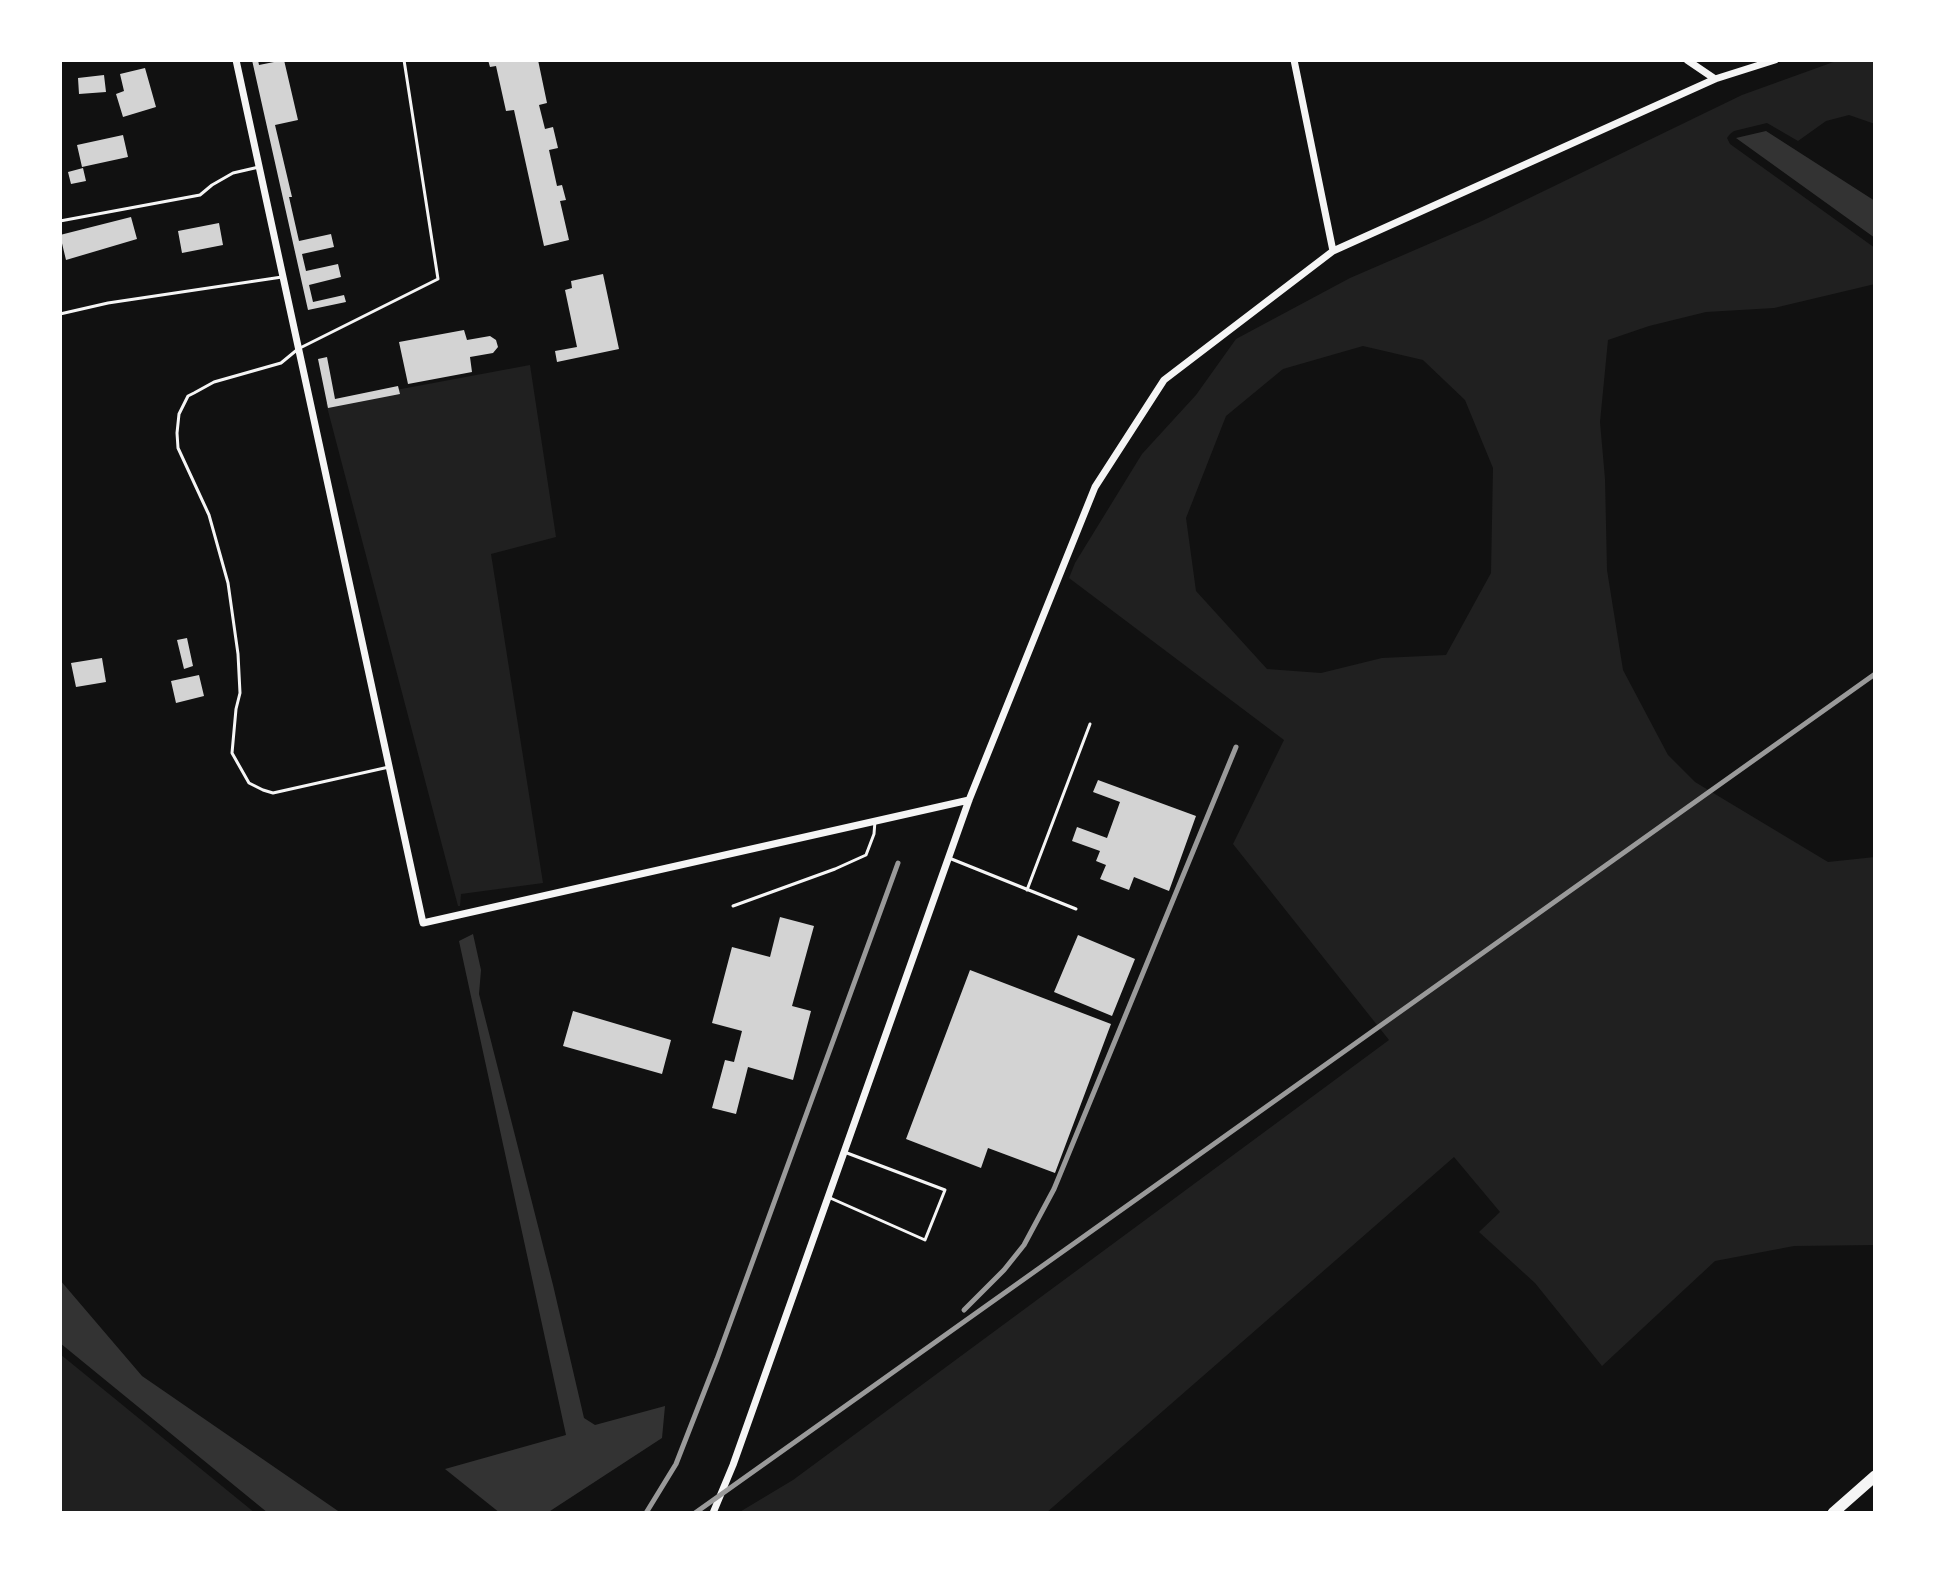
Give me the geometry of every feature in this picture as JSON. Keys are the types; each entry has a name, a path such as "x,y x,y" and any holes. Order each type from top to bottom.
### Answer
{"main road":[{"path":"1833,1513 1875,1476"}],"street":[{"path":"236,60 423,923 969,800"},
{"path":"1294,60 1333,251"},
{"path":"1687,60 1715,79"},
{"path":"713,1513 733,1465 969,800 1095,487 1164,380 1333,251 1715,79 1775,60"}],"lane":[{"path":"389,767 273,793 249,783 232,753 240,693 228,583 209,515 178,448 177,433 179,414 188,396 214,382 281,363 298,349 438,279 404,60"},
{"path":"60,221 200,195 233,173 259,167"},
{"path":"60,314 108,303 282,277"},
{"path":"1027,890 1090,724"},
{"path":"733,906 866,855 875,821"},
{"path":"949,858 1076,909"},
{"path":"828,1197 925,1240 945,1190 844,1153"}],"shaded area":[{"path":"1839,60 1875,60 1875,124 1849,115 1826,121 1798,141 1767,123 1734,131 1727,138 1730,144 1875,248 1875,284 1774,308 1706,312 1608,340 1600,422 1607,570 1623,670 1668,755 1695,782 1828,862 1875,857 1875,1245 1794,1246 1715,1261 1602,1366 1535,1283 1479,1232 1500,1212 1454,1157 1046,1513 738,1513 793,1480 1389,1040 1233,844 1284,740 1069,578 1075,563 1142,454 1196,395 1236,339 1350,278 1482,221 1742,95","holes":["1363,346 1423,360 1465,400 1493,468 1491,573 1446,655 1382,658 1321,673 1267,669 1196,591 1186,518 1226,416 1283,369"]},
{"path":"1766,131 1875,201 1875,238 1736,138"},
{"path":"530,365 556,537 491,554 543,883 461,894 458,906 326,403"},
{"path":"473,934 481,970 479,994 584,1418 595,1425 665,1406 662,1438 547,1513 500,1513 445,1469 566,1435 459,941"},
{"path":"60,1280 142,1376 341,1513 268,1513 60,1343"},
{"path":"60,1354 255,1513 60,1513"}],"building":[{"path":"252,60 258,60 259,65 284,60 298,120 275,125 299,241 331,234 334,247 302,254 306,271 338,264 341,277 309,285 313,302 344,295 346,302 308,310"},
{"path":"488,60 538,60 547,103 539,105 545,129 553,127 558,148 549,150 557,186 562,185 566,200 560,201 569,240 544,246 514,110 506,111 496,66 490,67"},
{"path":"145,68 156,107 123,117 116,94 124,91 120,74"},
{"path":"104,75 106,92 79,94 78,78"},
{"path":"123,135 128,157 82,167 77,145"},
{"path":"83,168 86,181 71,184 68,172"},
{"path":"131,217 137,239 66,260 60,235"},
{"path":"219,223 223,245 182,253 178,231"},
{"path":"603,274 619,349 557,362 555,351 577,347 565,290 572,288 571,281"},
{"path":"464,330 467,340 490,336 496,340 498,347 493,353 470,357 472,372 408,384 399,342"},
{"path":"327,357 335,399 398,386 400,394 328,408 318,359"},
{"path":"187,638 193,666 184,669 177,640"},
{"path":"102,658 106,682 76,687 71,663"},
{"path":"199,675 204,696 176,703 171,681"},
{"path":"1098,780 1196,816 1169,891 1134,877 1129,890 1100,879 1106,865 1096,861 1100,851 1072,841 1077,827 1107,838 1120,802 1093,792"},
{"path":"780,917 814,926 792,1006 811,1011 793,1080 748,1067 736,1114 712,1108 725,1060 734,1062 742,1031 712,1023 732,947 770,957"},
{"path":"1078,935 1135,959 1112,1016 1054,992"},
{"path":"970,970 1111,1024 1055,1173 988,1148 981,1168 906,1139"},
{"path":"573,1011 671,1040 662,1074 563,1046"}],"railway":[{"path":"695,1513 1875,674"},
{"path":"964,1310 1024,1245 1054,1189 1236,747"},
{"path":"646,1513 676,1464 717,1359 898,863"}]}
